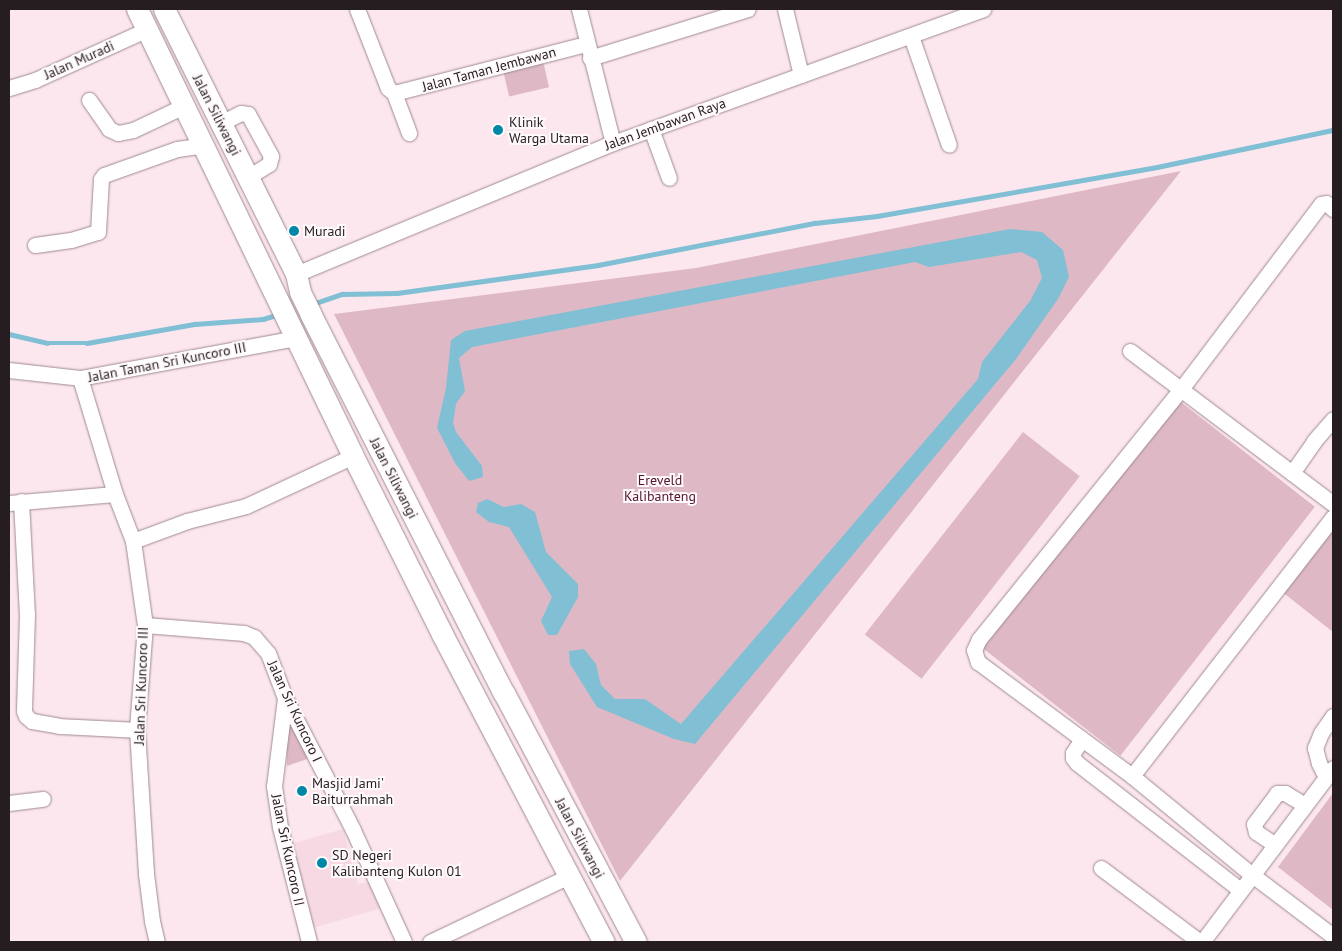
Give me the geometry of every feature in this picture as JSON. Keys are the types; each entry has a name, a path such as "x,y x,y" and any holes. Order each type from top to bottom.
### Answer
{"highway":[{"name":"Jalan Siliwangi","path":"137,9 204,145 277,302 442,634 604,942"},
{"name":"Jalan Siliwangi","path":"164,9 248,178 298,283 311,315 504,693 636,942"}],"street":[{"path":"357,9 409,133"},
{"path":"579,9 588,51 614,143"},
{"name":"Jalan Taman Jembawan","path":"393,93 588,51 748,9"},
{"path":"785,9 801,75"},
{"name":"Jalan Jembawan Raya","path":"298,283 614,143 984,9"},
{"name":"Jalan Muradi","path":"9,88 35,80 148,29"},
{"path":"911,36 949,145"},
{"path":"89,100 109,129 118,133 133,130 184,106"},
{"path":"221,123 241,113 248,114 271,156 270,164 248,178"},
{"path":"651,129 669,178"},
{"path":"35,245 71,240 98,232 101,179 104,175 177,149 204,145"},
{"path":"1333,209 1326,203 1321,204 1181,389 979,639 974,650 978,662 1132,776 1251,874 1333,936"},
{"name":"Jalan Taman Sri Kuncoro III","path":"9,370 80,378 291,330"},
{"path":"1130,351 1333,504"},
{"name":"Jalan Sri Kuncoro III","path":"80,378 115,494 133,541 145,625 137,730 146,874 152,921 157,942"},
{"path":"1292,473 1314,441 1333,420"},
{"path":"133,541 187,521 246,506 353,456"},
{"path":"115,494 15,502 26,614 24,711 26,716 32,721 59,726 137,730"},
{"path":"1132,776 1333,517"},
{"name":"Jalan Sri Kuncoro I","path":"145,625 244,632 254,637 268,654 285,698 352,830 404,942"},
{"name":"Jalan Sri Kuncoro II","path":"285,698 274,786 282,835 309,942"},
{"path":"1101,868 1201,942 1330,772 1319,763 1315,748 1320,733 1333,716"},
{"path":"1082,739 1072,753 1077,763 1240,890"},
{"path":"1274,844 1256,832 1254,824 1277,793 1285,792 1305,805"},
{"path":"9,803 43,799"},
{"path":"430,942 569,876"}],"shaded area":[{"name":"SD Negeri Kalibanteng Kulon 01","path":"343,829 358,884 373,881 382,908 309,929 287,845"}],"green space":[{"path":"543,61 549,87 509,97 503,70"},
{"name":"Ereveld Kalibanteng","path":"1181,171 620,881 334,314 696,268"},
{"path":"1177,399 1315,507 1120,756 982,648"},
{"path":"1023,432 1080,476 922,679 865,635"},
{"path":"1333,523 1333,632 1281,591"},
{"path":"287,715 310,758 287,766"},
{"path":"1333,793 1333,910 1278,867"}],"water":[{"path":"1010,229 1042,232 1063,250 1069,277 1058,299 1016,359 695,744 674,739 597,707 570,664 569,651 584,649 596,664 601,685 615,699 645,699 681,724 978,379 982,362 1030,301 1042,278 1037,260 1021,252 929,267 915,262 472,347 459,358 465,391 456,404 453,423 456,432 482,466 483,477 469,481 455,463 437,428 446,388 451,340 465,331"},
{"path":"487,499 504,507 521,504 535,512 546,552 578,584 578,597 557,635 548,635 541,621 552,597 509,527 489,522 476,512 478,503"}],"waterway":[{"path":"313,304 342,294 397,293 598,265 815,223 877,216 1157,167 1333,130"},
{"path":"9,334 47,343 87,343 195,324 263,319 279,314"}],"place":[{"name":"Klinik Warga Utama","path":"498,130"},
{"name":"Muradi","path":"294,231"},
{"name":"Masjid Jami' Baiturrahmah","path":"302,791"},
{"name":"SD Negeri Kalibanteng Kulon 01","path":"322,863"}]}
